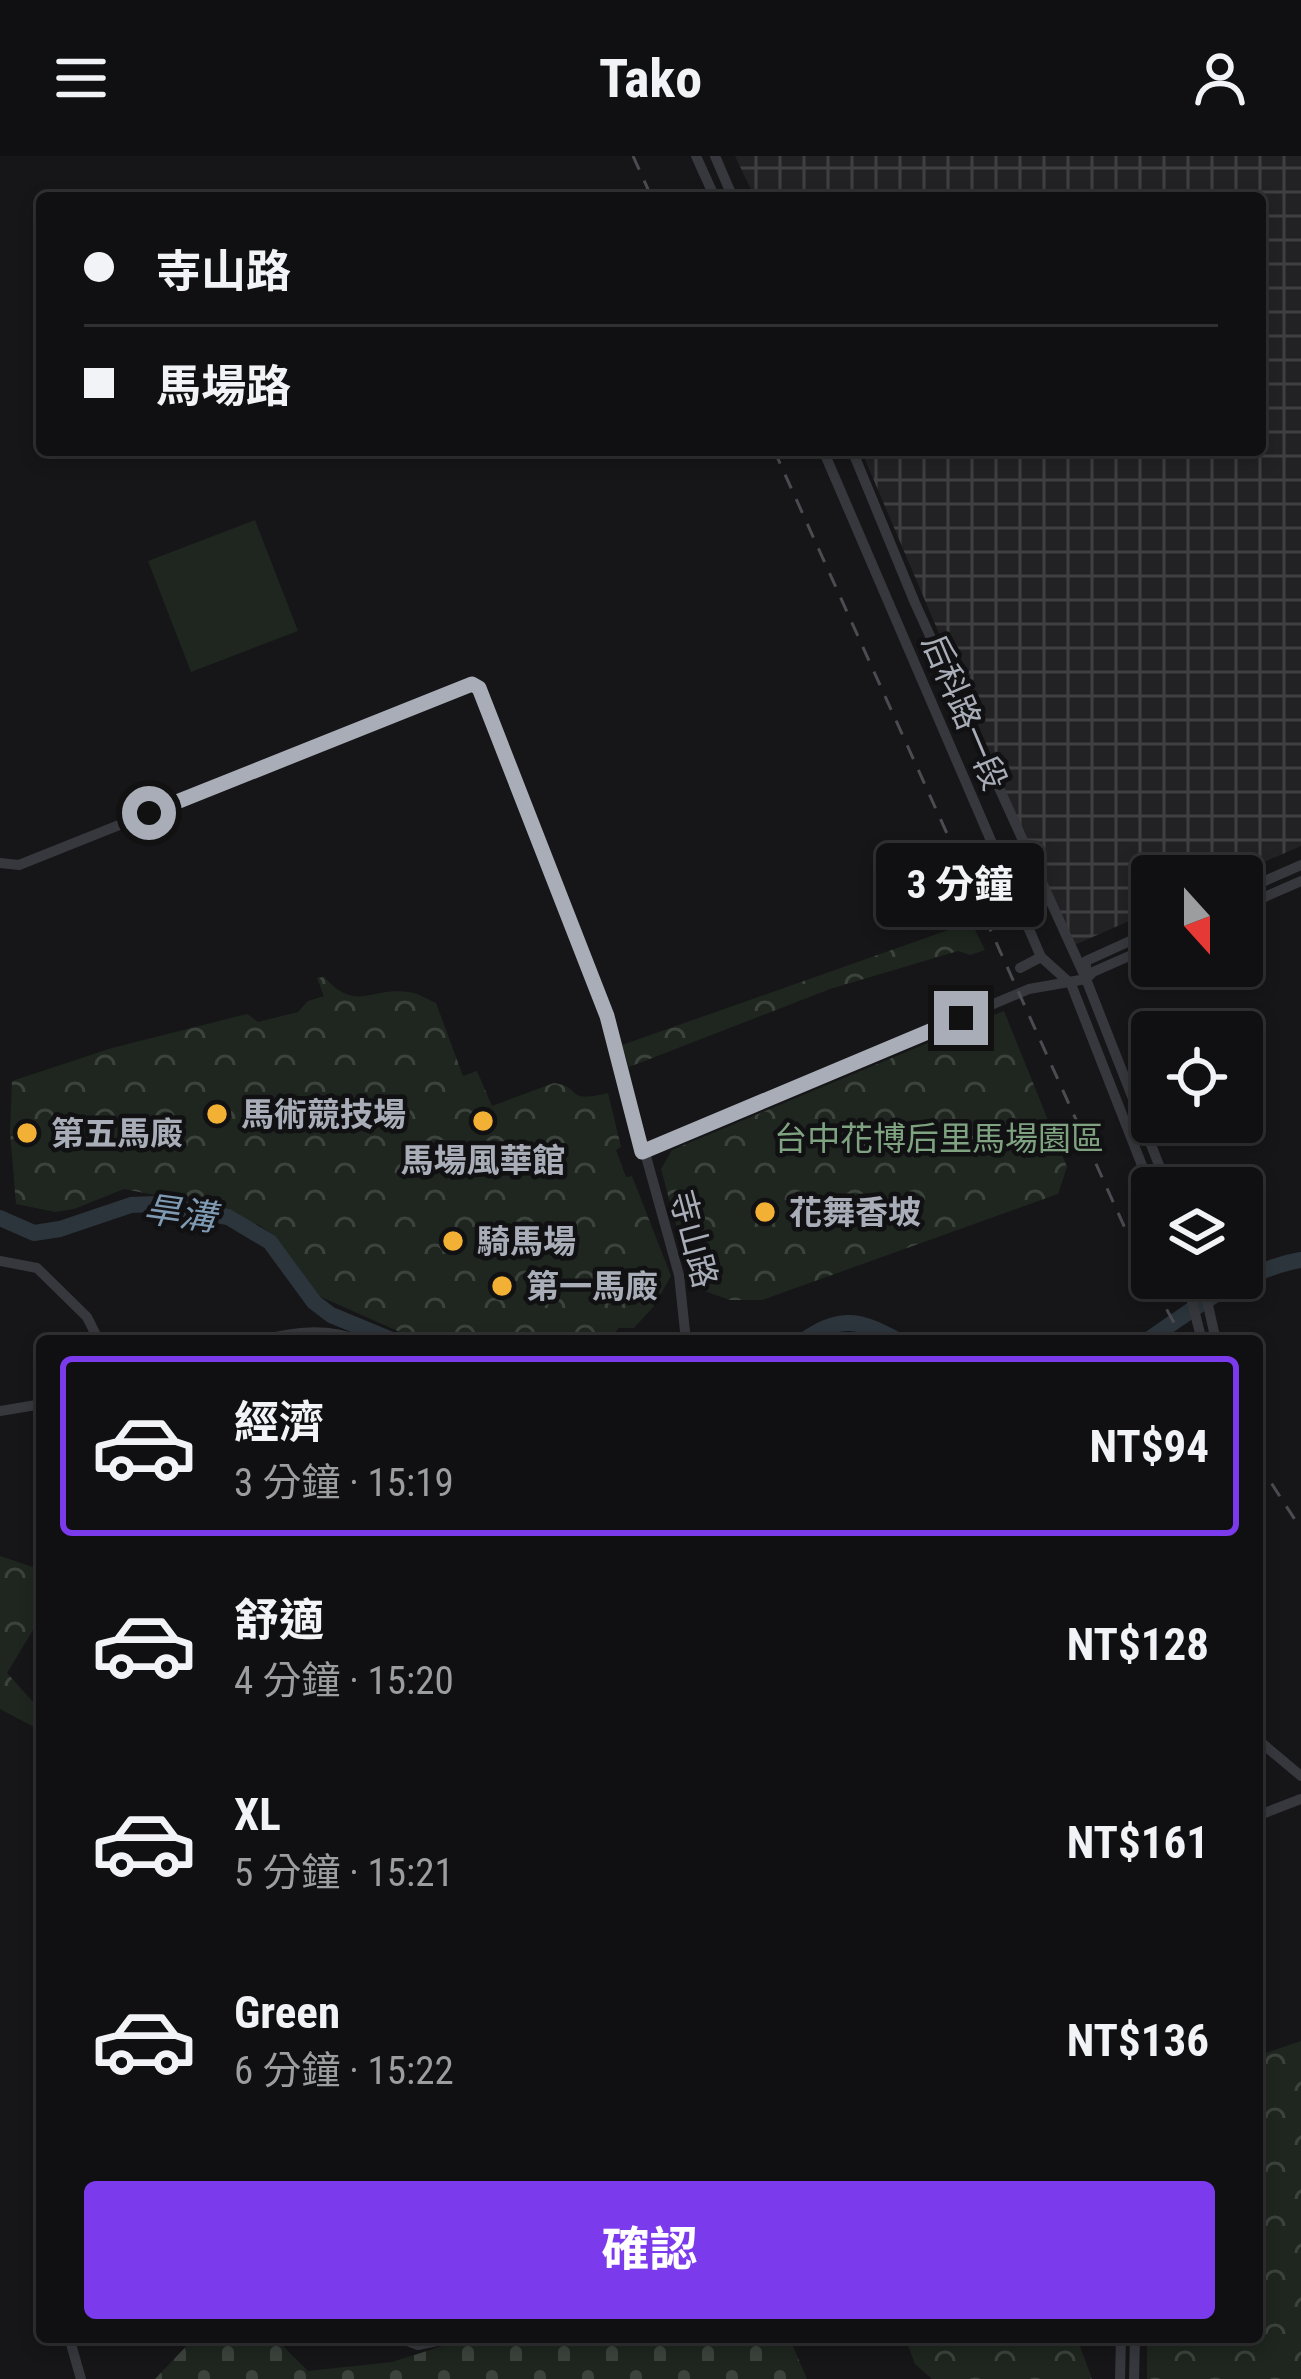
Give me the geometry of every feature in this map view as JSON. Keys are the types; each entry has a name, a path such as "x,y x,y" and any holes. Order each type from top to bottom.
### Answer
{"street":[{"path":"696,156 712,192"},
{"path":"715,156 730,192"},
{"name":"后科路一段","path":"827,456 1041,957 1071,984"},
{"name":"后科路一段","path":"854,456 915,603 1086,980 1160,1167"},
{"name":"寺山路","path":"0,863 19,865 472,684 484,698 621,1063 642,1152 680,1275 685,1335"},
{"path":"1263,882 1301,865"},
{"path":"1263,898 1301,881"},
{"path":"1086,980 1086,961 1131,941"},
{"path":"642,1152 1029,989 1086,980 1131,955"},
{"path":"1020,968 1041,957"},
{"path":"1071,984 1143,1167"},
{"path":"0,1261 37,1268 87,1317 96,1335"},
{"path":"1191,1299 1200,1335"},
{"path":"1207,1299 1215,1335"},
{"path":"281,1335 331,1331 343,1335"},
{"path":"0,1411 36,1405"},
{"path":"1263,1744 1301,1776"},
{"path":"1263,1814 1301,1799"},
{"path":"71,2343 81,2379"},
{"path":"1120,2379 1121,2343"},
{"path":"1134,2379 1135,2343"}],"shaded area":[{"path":"735,156 1301,156 1301,846 1263,863 1263,855 1131,855 1131,920 1072,946 1065,944 1009,819 995,765 864,456 1266,456 1266,192 752,192"}],"green space":[{"path":"255,520 298,631 191,672 148,561"},
{"path":"971,922 985,950 970,955 958,951 830,989 629,1067 622,1045"},
{"path":"324,977 355,996 408,992 436,1003 463,1076 477,1071 492,1106 554,1083 579,1096 608,1093 621,1147 616,1150 626,1177 632,1176 671,1276 634,1328 619,1328 613,1335 407,1335 319,1296 276,1237 211,1206 124,1189 55,1212 16,1204 10,1132 12,1081 112,1048 247,1014 258,1022 298,1012 308,1001 324,996 317,978"},
{"name":"台中花博后里馬場園區","path":"1004,1011 1067,1167 1058,1194 762,1300 730,1300 693,1287 661,1169 672,1150"},
{"path":"0,1556 36,1565 36,1625 7,1673 36,1705 36,1728 0,1709"},
{"path":"1301,2041 1301,2379 1147,2379 1147,2343 1263,2343 1263,2054"},
{"path":"189,2343 280,2343 308,2371 392,2362 452,2343 792,2343 807,2379 155,2379"},
{"path":"907,2343 1079,2343 1092,2379 932,2379 915,2364"}],"waterway":[{"name":"旱溝","path":"0,1218 34,1233 131,1205 155,1204 228,1217 270,1242 314,1302 331,1315 379,1335"},
{"name":"旱溝","path":"1156,1335 1240,1281 1301,1260"},
{"name":"旱溝","path":"812,1335 851,1323 887,1335"}],"railway":[{"path":"633,156 649,192"},
{"path":"777,456 1138,1257 1181,1335"},
{"path":"1263,1470 1301,1529"}],"place":[{"name":"馬術競技場","path":"217,1114"},
{"name":"馬場風華館","path":"483,1121"},
{"name":"第五馬廄","path":"27,1133"},
{"name":"花舞香坡","path":"765,1212"},
{"name":"騎馬場","path":"453,1241"},
{"name":"第一馬廄","path":"502,1286"}],"route":[{"path":"149,813 472,684 479,688 607,1016 642,1152 961,1018"}]}
